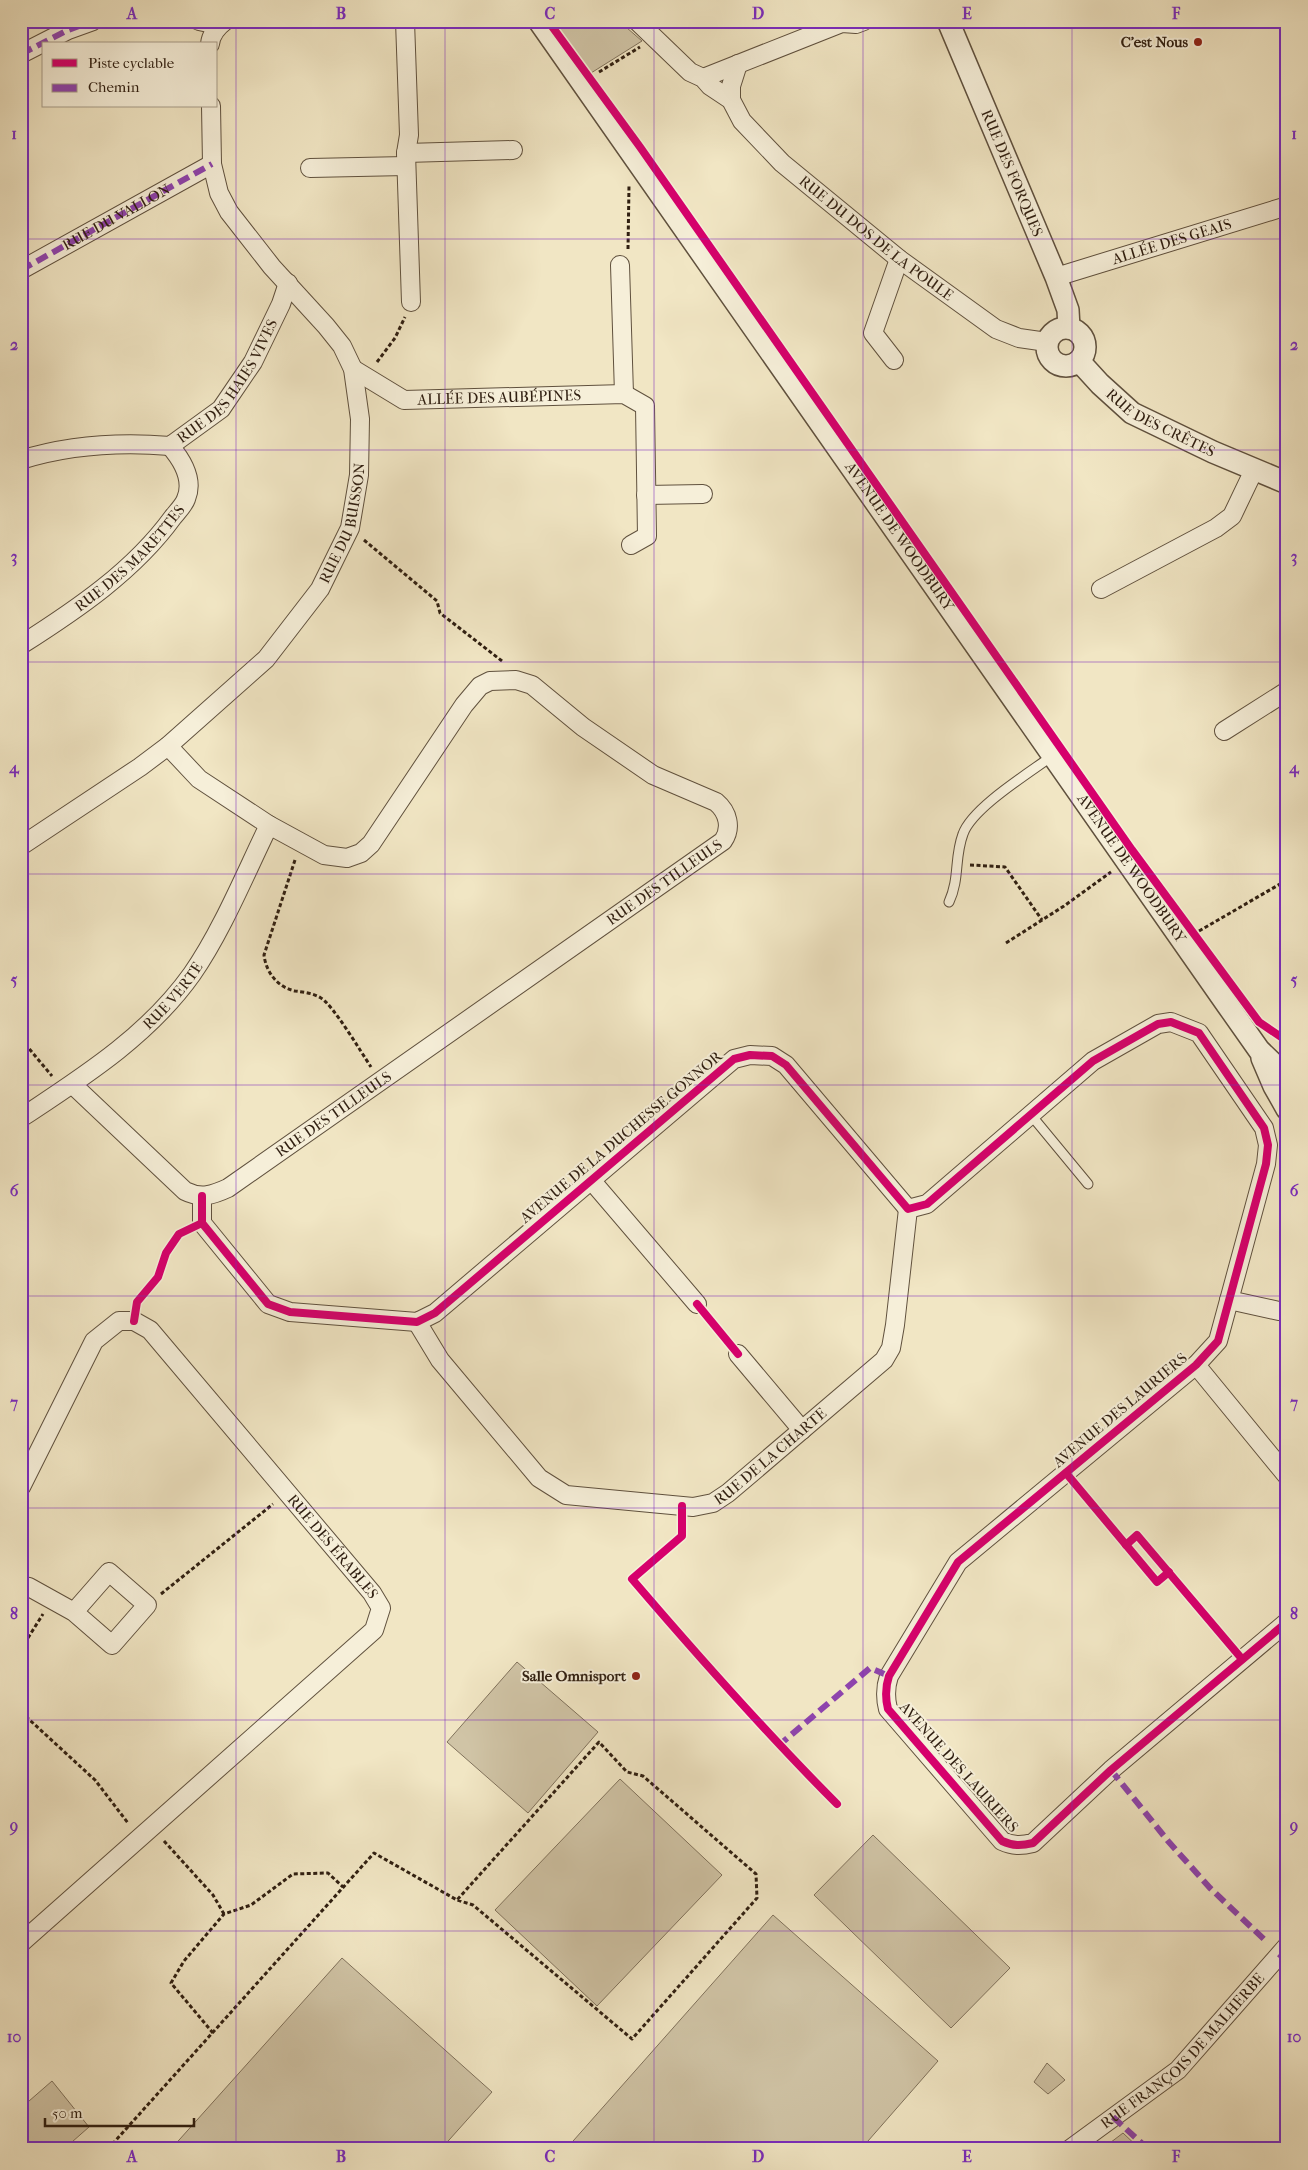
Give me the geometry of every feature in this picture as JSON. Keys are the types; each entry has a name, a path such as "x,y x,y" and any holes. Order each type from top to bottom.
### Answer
{"street":[{"path":"44,42 68,30 93,21"},
{"path":"199,21 222,23"},
{"path":"404,21 409,135 406,160 411,302"},
{"name":"AVENUE DE WOODBURY","path":"538,21 1126,861 1287,1078"},
{"name":"RUE DU DOS DE LA POULE","path":"637,21 690,72 703,78 710,86 731,100 742,121 782,163 899,259 996,329 1019,338 1047,342"},
{"path":"703,78 842,22 856,24 864,21"},
{"name":"RUE DES FORQUES","path":"948,21 1056,277 1068,310 1069,328"},
{"path":"210,42 211,38 222,23"},
{"path":"21,54 42,43"},
{"path":"731,100 731,86 738,64"},
{"name":"RUE DU BUISSON","path":"21,846 140,767 168,746 266,659 320,589 350,528 360,475 360,419 353,369 342,346 272,267 230,212 218,193 212,164 211,108"},
{"path":"310,168 513,150"},
{"name":"RUE DU VALLON","path":"21,270 212,164"},
{"name":"ALLÉE DES GEAIS","path":"1056,277 1287,206"},
{"path":"894,360 874,333 899,259"},
{"path":"620,266 624,394 645,406 647,536 631,545"},
{"name":"RUE DES HAIES VIVES","path":"21,460 71,449 107,445 142,444 170,446 221,409 253,362 281,304 288,283"},
{"path":"1061,328 1069,328 1077,331 1084,341 1084,354 1079,361 1068,366 1056,363 1048,354 1047,342 1054,332 1061,328"},
{"name":"RUE DES CRÊTES","path":"1079,361 1100,384 1132,413 1254,470 1287,483"},
{"name":"ALLÉE DES AUBÉPINES","path":"353,369 404,400 624,394"},
{"name":"RUE DES MARETTES","path":"21,645 70,614 85,602 138,559 165,529 186,499 188,484 185,468 180,458 170,446"},
{"path":"1100,589 1216,528 1232,516 1254,470"},
{"path":"646,495 702,494"},
{"name":"RUE DES TILLEULS","path":"168,746 199,779 269,825 301,843 334,858 347,858 361,853 370,844 464,705 480,686 490,681 510,680 532,685 583,727 653,775 716,802 722,806 728,821 727,836 723,842 228,1188 202,1196"},
{"path":"1224,731 1287,691"},
{"name":"RUE VERTE","path":"21,1118 68,1087 148,1026 172,1000 193,973 269,825"},
{"name":"AVENUE DES LAURIERS","path":"1031,1115 1093,1062 1158,1024 1171,1022 1199,1033 1264,1128 1268,1145 1266,1164 1218,1341 1196,1365 958,1562 889,1676 885,1692 888,1709 1002,1841 1010,1845 1025,1845 1033,1843 1111,1770 1287,1622"},
{"name":"AVENUE DE LA DUCHESSE GONNOR","path":"417,1322 435,1313 734,1060 750,1055 772,1056 786,1065 908,1209"},
{"name":"AVENUE DE WOODBURY","path":"1272,1059 1274,1086 1287,1109"},
{"path":"68,1087 185,1192 194,1196 202,1196 202,1223 268,1304 290,1312 417,1322"},
{"path":"908,1209 927,1204 1031,1115"},
{"path":"591,1180 697,1304"},
{"name":"RUE DE LA CHARTE","path":"417,1322 440,1360 539,1478 566,1495 693,1507 713,1503 728,1493 884,1360 891,1348 908,1209"},
{"path":"1229,1300 1287,1311"},
{"name":"RUE DES ÉRABLES","path":"21,1487 94,1341 119,1321 134,1321 150,1330 372,1593 381,1608 374,1630 21,1942"},
{"path":"738,1354 802,1430"},
{"name":"AVENUE DES LAURIERS","path":"1196,1365 1287,1476"},
{"path":"21,1586 29,1587 51,1601 74,1612 112,1645 147,1605 108,1572 74,1612"},
{"name":"RUE FRANÇOIS DE MALHERBE","path":"1070,2149 1178,2070 1284,1954"}],"lane":[{"path":"949,902 955,888 956,854 963,832 976,812 1053,756"},
{"path":"1031,1115 1088,1184"}],"path":[{"path":"597,73 645,44"},
{"path":"620,266 628,248 629,184 634,180"},
{"path":"377,362 395,338 411,302"},
{"path":"350,528 437,601 440,613 508,666 510,680"},
{"path":"301,843 264,955 265,964 274,979 283,986 291,990 313,994 327,1003 380,1081"},
{"path":"1006,943 1126,861"},
{"path":"956,864 1005,867 1042,920"},
{"path":"1210,925 1287,880"},
{"path":"21,1039 68,1087"},
{"path":"147,1605 287,1492"},
{"path":"21,1649 51,1601"},
{"path":"21,1712 95,1780 146,1832 213,1895 224,1914"},
{"path":"108,2149 374,1853 457,1900 473,1905 632,2040 757,1898 756,1874 643,1776 627,1772 599,1742 457,1900"},
{"path":"213,2033 171,1983 184,1961 224,1914 251,1905 294,1874 328,1873 344,1887"}],"shaded area":[{"path":"553,21 619,21 642,41 591,73"},
{"path":"517,1662 598,1732 528,1813 447,1742"},
{"path":"620,1779 722,1875 597,2006 495,1910"},
{"path":"873,1835 1010,1968 951,2028 814,1895"},
{"path":"773,1915 938,2061 861,2149 566,2149"},
{"path":"342,1958 492,2092 441,2149 171,2149"},
{"path":"1047,2063 1065,2080 1048,2094 1034,2082"},
{"path":"52,2081 89,2127 64,2149 21,2149 21,2108"},
{"path":"1123,2133 1140,2149 1102,2149"}],"marked path":[{"path":"44,42 68,30 93,21"},
{"path":"199,21 218,25"},
{"path":"21,54 42,43"},
{"path":"21,270 212,164"},
{"path":"778,1746 870,1668 889,1676"},
{"path":"1111,1770 1168,1841 1210,1888 1267,1942"},
{"path":"1279,1954 1287,1961"},
{"path":"1113,2117 1148,2149"}],"cycle path":[{"path":"548,21 640,147 1132,850 1259,1022 1287,1041"},
{"path":"202,1196 202,1223 268,1304 290,1312 417,1322 435,1313 734,1059 750,1055 772,1056 786,1065 908,1209 927,1204 1093,1061 1158,1024 1171,1022 1199,1033 1264,1128 1268,1145 1266,1164 1218,1341 1196,1365 958,1562 889,1676 886,1689 887,1705 888,1709 1002,1841 1013,1845 1029,1844 1033,1843 1111,1770 1287,1622"},
{"path":"134,1321 137,1302 158,1277 166,1253 179,1234 202,1223"},
{"path":"697,1304 738,1354"},
{"path":"1066,1473 1157,1582 1169,1572"},
{"path":"682,1506 682,1536 632,1579 732,1693 837,1804"},
{"path":"1126,1545 1137,1535 1242,1659"}],"place":[{"name":"C'est Nous","path":"1198,42"},
{"name":"Salle Omnisport","path":"636,1676"}]}
